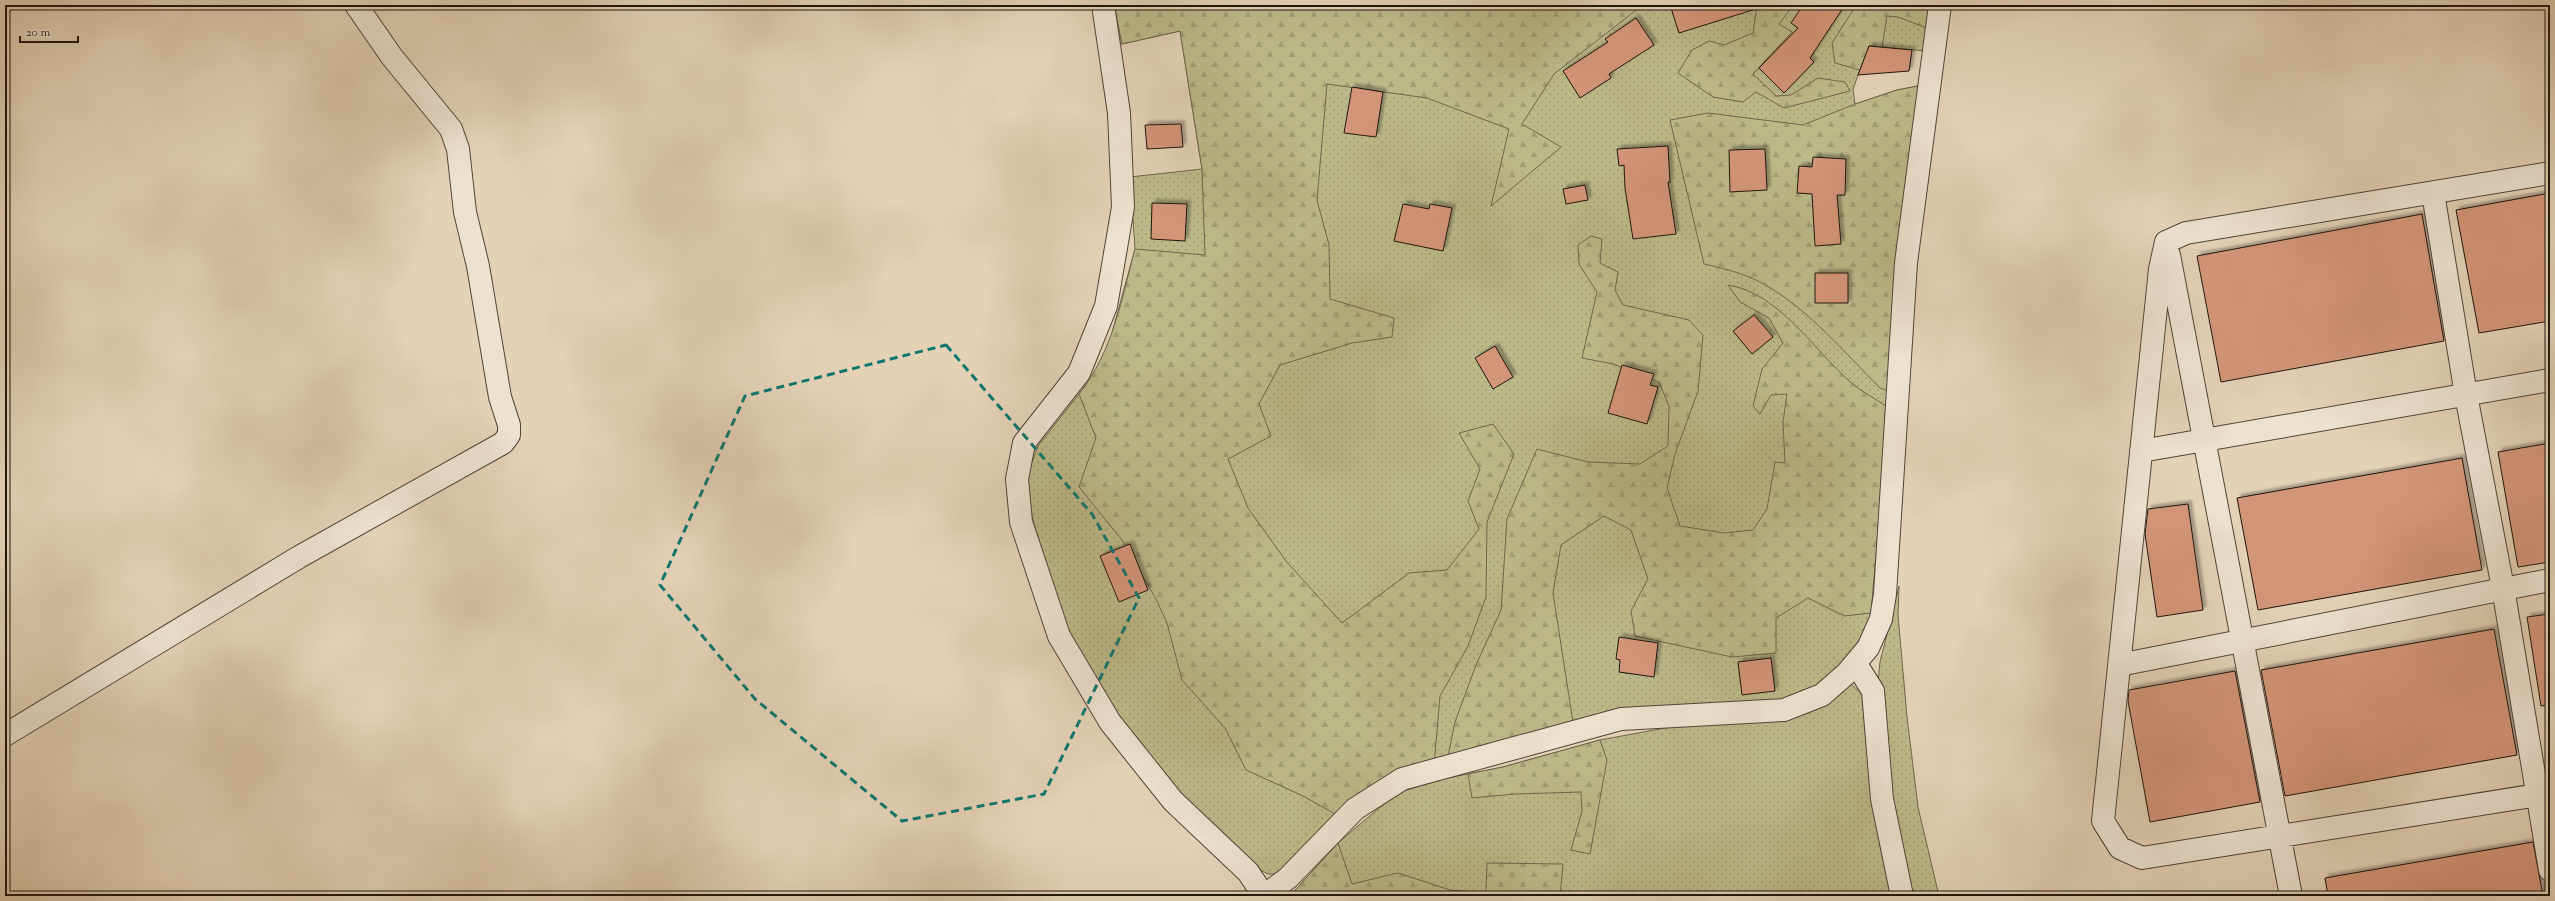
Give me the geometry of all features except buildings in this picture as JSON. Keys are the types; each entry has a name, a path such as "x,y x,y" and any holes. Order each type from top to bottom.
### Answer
{"street":[{"path":"5,735 299,557 502,443 509,435 509,425 500,397 478,266 465,212 458,149 451,130 392,57 356,5"},
{"path":"1104,5 1119,113 1123,207 1106,306 1078,373 1024,443 1017,479 1021,522 1060,636 1110,722 1173,801 1248,872 1264,896 1288,878 1355,809 1402,779 1621,719 1784,710 1822,695 1856,664 1868,648 1881,619 1885,594 1906,263 1940,5"},
{"path":"2166,242 2186,233 2550,174"},
{"path":"2433,193 2466,395 2543,794 2550,870"},
{"path":"2166,242 2291,896"},
{"path":"2166,242 2160,269 2103,821 2120,848 2142,858 2543,794"},
{"path":"2141,452 2550,380"},
{"path":"2119,665 2503,588 2550,580"},
{"path":"1856,664 1873,691 1882,799 1902,896"}],"highlighted area":[{"path":"946,345 1092,514 1139,598 1044,794 902,821 755,699 660,585 745,396"}],"green space":[{"path":"1114,5 1945,5 1927,51 1869,46 1853,89 1855,104 1897,90 1918,86 1874,592 1866,629 1851,656 1831,676 1820,684 1808,691 1784,700 1741,705 1397,776 1280,874 1268,874 1255,867 1142,754 1074,650 1034,524 1027,494 1029,470 1038,446 1094,375 1107,351 1135,249 1130,177 1202,169 1180,31 1122,44"},
{"path":"1114,5 1648,5 1635,11 1554,74 1522,124 1561,147 1491,206 1509,129 1427,98 1327,84 1317,200 1329,245 1330,299 1394,318 1392,337 1352,343 1280,365 1259,404 1271,436 1228,459 1248,508 1286,561 1342,623 1409,573 1447,570 1479,529 1468,501 1480,469 1459,433 1493,424 1514,454 1487,522 1486,597 1468,646 1440,696 1434,765 1339,816 1303,796 1246,770 1225,728 1182,680 1167,623 1156,599 1122,540 1079,487 1096,438 1079,394 1091,378 1108,343 1120,306 1135,249 1205,255 1202,169 1180,31 1122,44"},
{"path":"1757,5 1793,5 1779,24 1792,32 1753,74 1776,96 1791,95 1818,78 1845,82 1850,91 1784,108 1756,92 1743,102 1713,97 1678,73 1692,50 1709,41 1724,45 1753,33"},
{"path":"1852,5 1945,5 1932,30 1898,17 1887,16 1882,47 1869,46 1860,70 1835,63 1832,43 1855,7"},
{"path":"1918,86 1925,90 1891,392 1880,388 1826,333 1783,296 1752,278 1736,272 1704,264 1670,120 1708,113 1803,125 1855,104 1897,90"},
{"path":"1591,236 1602,239 1600,263 1618,272 1615,290 1623,305 1689,320 1703,335 1698,391 1675,454 1667,488 1680,526 1724,533 1753,530 1767,509 1775,462 1785,463 1783,422 1787,394 1771,395 1760,414 1753,406 1762,369 1783,343 1769,318 1740,302 1728,285 1747,290 1765,300 1798,328 1843,375 1858,388 1884,405 1889,405 1871,613 1844,616 1808,598 1776,618 1776,653 1732,657 1635,636 1631,611 1648,579 1631,530 1604,516 1561,545 1553,593 1574,729 1447,761 1455,722 1476,665 1501,610 1507,519 1537,449 1588,462 1640,464 1668,446 1669,406 1659,382 1613,364 1582,358 1597,292 1579,264 1578,245"},
{"path":"1899,586 1898,615 1907,717 1918,807 1939,896 1909,896 1887,793 1878,682 1880,662"},
{"path":"1851,684 1866,698 1895,896 1290,896 1338,843 1379,808 1404,791 1442,779 1503,767 1600,740 1676,726"},
{"path":"1600,740 1607,760 1590,854 1571,850 1582,811 1581,792 1515,794 1472,798 1468,774 1503,767"},
{"path":"1338,843 1352,884 1398,873 1450,890 1486,893 1487,863 1563,864 1560,896 1290,896"}]}
